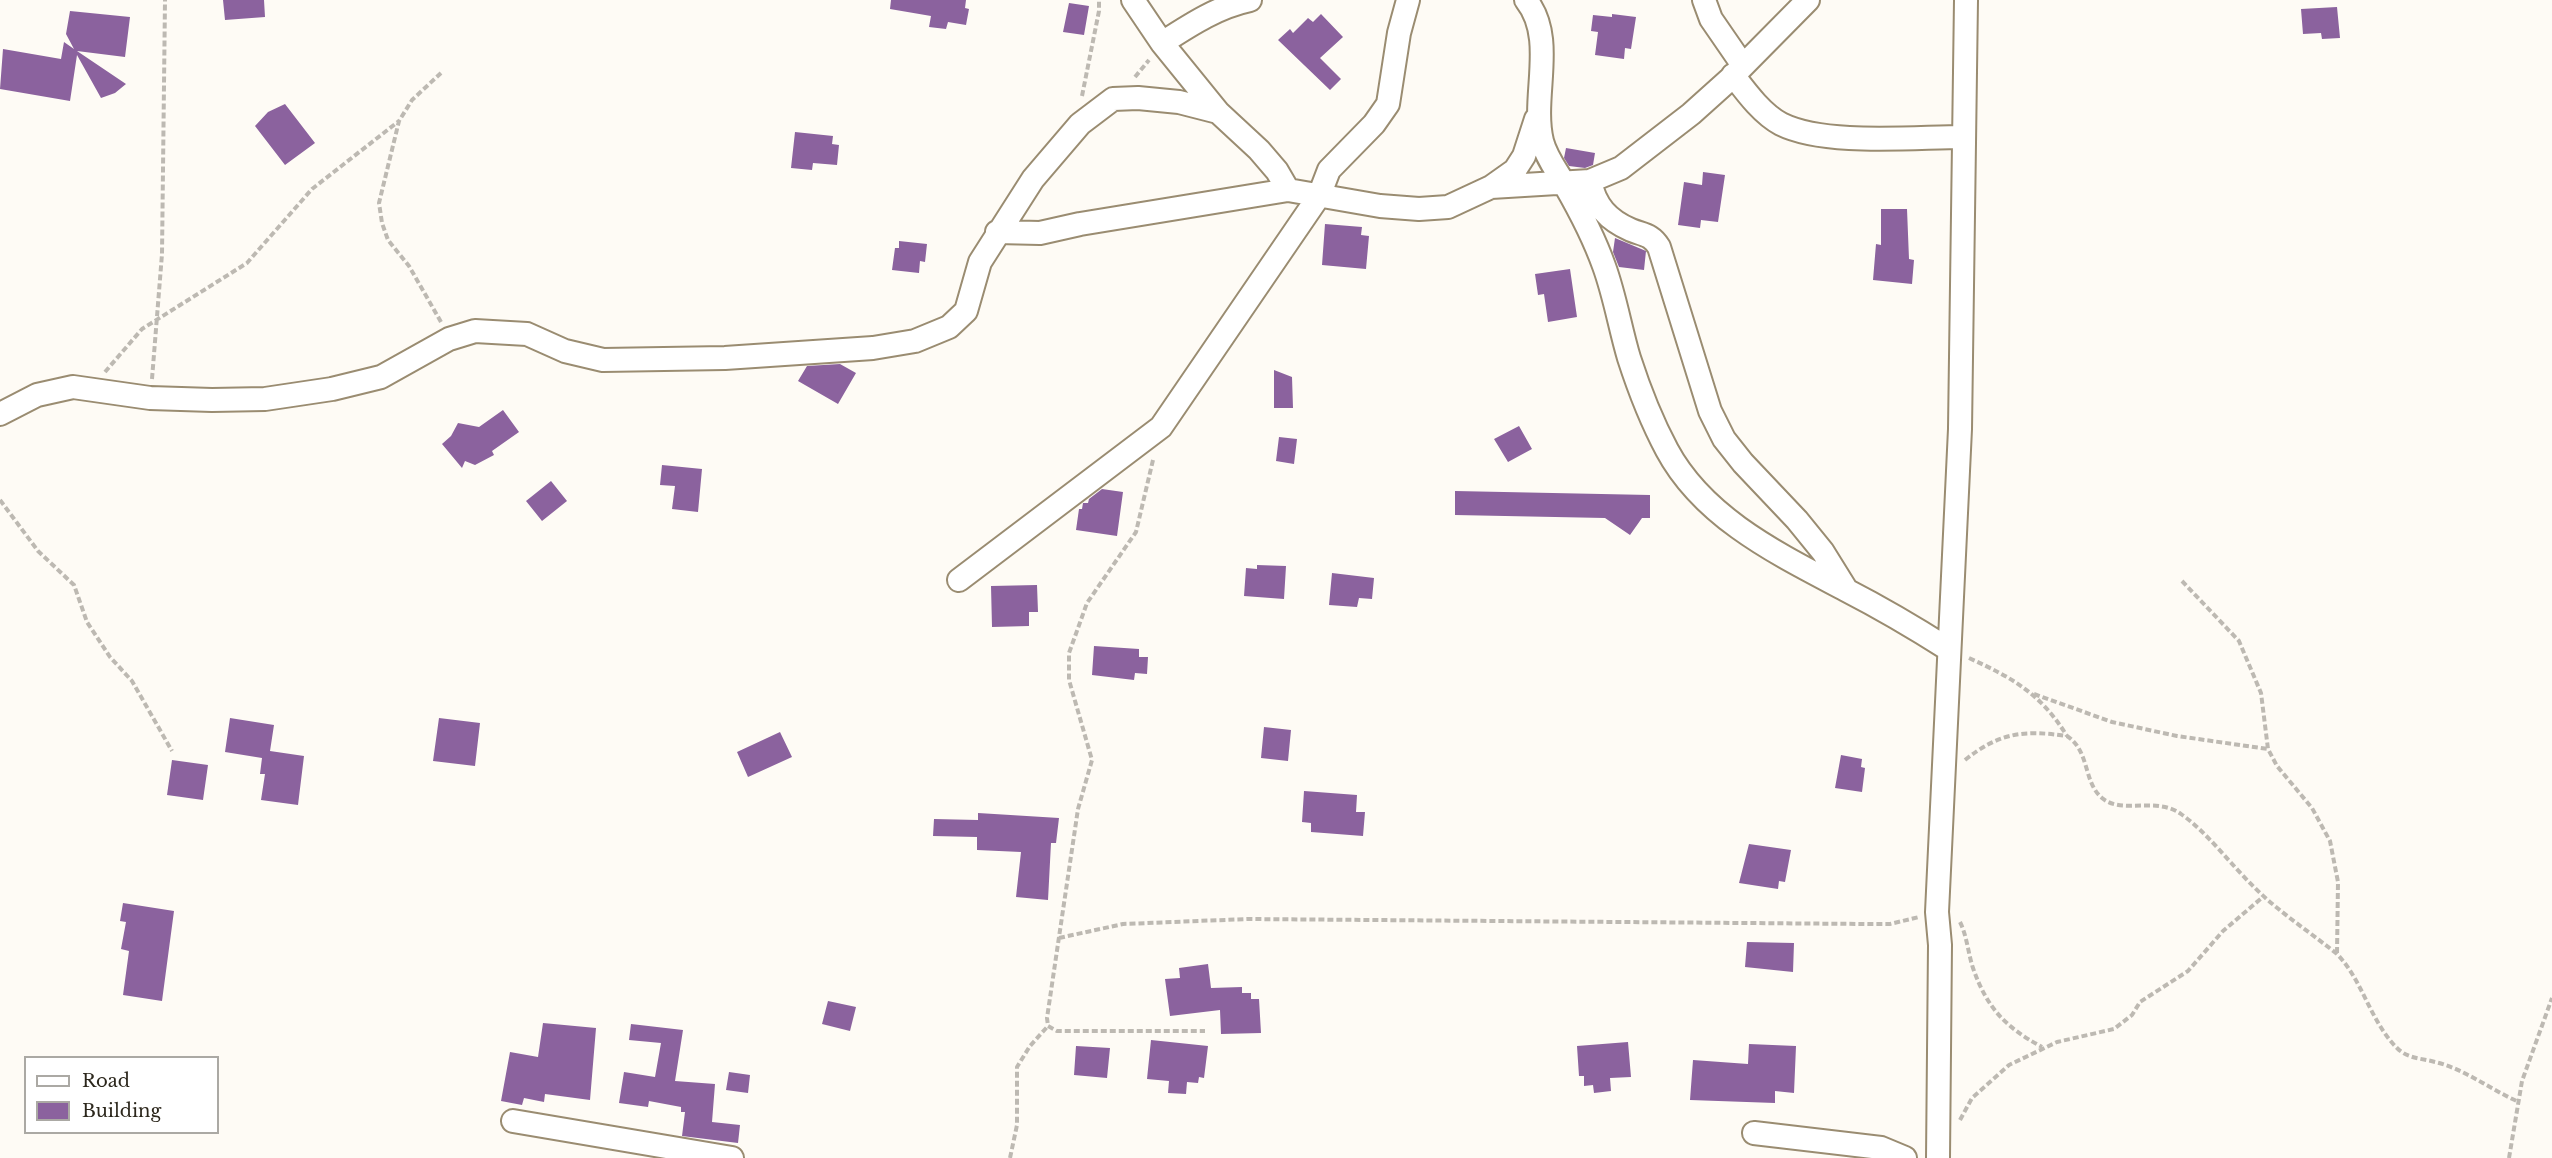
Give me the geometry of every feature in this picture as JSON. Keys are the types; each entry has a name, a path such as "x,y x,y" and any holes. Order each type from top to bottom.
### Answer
{"street":[{"path":"1133,0 1162,43 1218,112 1278,171 1288,190"},
{"path":"1162,43 1198,20 1231,4 1250,0"},
{"path":"959,580 1161,427 1319,196 1329,170 1374,124 1388,104 1399,33 1408,0"},
{"path":"1491,187 1590,181 1621,168 1691,114 1808,0"},
{"path":"1938,1158 1940,945 1937,905 1960,429 1966,0"},
{"path":"1701,2 1753,100 1779,123 1803,132 1888,138 1963,136"},
{"path":"1531,4 1542,56 1539,109 1542,141 1605,267 1629,359 1666,449 1684,478 1706,501 1744,531 1793,563 1846,589 1948,649"},
{"path":"0,414 37,395 74,387 150,398 265,399 332,389 381,377 449,339 475,331 526,334 565,351 603,360 747,356 873,348 915,341 949,327 966,311 980,262 997,232 1033,179 1080,124 1113,99 1138,98 1179,102 1218,112"},
{"path":"997,232 1040,233 1080,224 1288,190 1380,206 1419,209 1448,207 1507,178 1524,156 1539,109"},
{"path":"1590,181 1593,195 1607,216 1654,239 1710,411 1724,439 1743,463 1797,520 1823,552 1846,589"},
{"path":"513,1121 732,1158"},
{"path":"1754,1133 1881,1148 1905,1158"}],"path":[{"path":"150,398 162,254 165,0"},
{"path":"1080,124 1082,91 1099,10 1099,0"},
{"path":"1113,99 1162,43"},
{"path":"441,73 412,100 399,121 379,203 382,223 388,240 409,266 449,339"},
{"path":"74,387 106,371 142,329 247,263 312,189 399,121"},
{"path":"1010,1158 1017,1125 1017,1066 1030,1046 1048,1026 1048,1000 1077,809 1092,760 1069,680 1069,653 1087,603 1136,532 1161,427"},
{"path":"0,500 38,551 74,585 87,622 110,657 132,681 172,751"},
{"path":"2182,582 2239,641 2261,693 2268,749 2277,766 2312,808 2330,841 2338,882 2337,954"},
{"path":"1948,649 2002,673 2034,694 2112,722 2177,736 2268,749"},
{"path":"2034,694 2080,749 2093,786 2105,801 2122,806 2164,806 2181,813 2264,896 2337,954 2348,966 2373,1014 2397,1048 2409,1057 2449,1066 2519,1102"},
{"path":"1942,780 1967,758 1992,742 2012,734 2067,736"},
{"path":"1956,1127 1972,1098 1989,1080 2009,1065 2042,1047 2114,1029 2132,1016 2140,1002 2188,971 2223,931 2264,896"},
{"path":"1059,938 1123,924 1174,921 1386,919 1551,923 1890,924 1937,905 1952,908 1961,923 1973,967 1991,1006 2011,1030 2042,1047"},
{"path":"2509,1158 2522,1081 2552,998"},
{"path":"1048,1026 1058,1030 1205,1031"}],"building":[{"path":"223,0 264,0 265,17 225,20"},
{"path":"891,0 966,0 965,8 969,9 966,25 948,22 946,29 929,27 931,16 890,9"},
{"path":"1069,3 1089,6 1084,35 1063,32"},
{"path":"2337,7 2340,38 2322,39 2321,33 2303,34 2301,9"},
{"path":"70,11 130,17 125,57 77,51 126,84 115,93 101,98 77,55 70,101 0,89 3,49 61,59 64,42 74,49 66,34"},
{"path":"1321,14 1343,37 1320,58 1341,79 1330,90 1278,40 1290,29 1293,33 1308,18 1313,22"},
{"path":"1612,14 1636,17 1631,49 1625,48 1624,59 1595,55 1598,32 1591,31 1593,15 1612,17"},
{"path":"285,104 315,143 285,165 255,126 268,112"},
{"path":"795,132 833,136 832,144 839,145 837,165 813,163 812,170 791,168"},
{"path":"1566,148 1595,153 1593,165 1585,168 1569,166 1564,158"},
{"path":"1703,172 1725,175 1718,222 1701,220 1700,228 1678,225 1684,182 1702,185"},
{"path":"1881,209 1907,209 1909,259 1914,260 1912,284 1873,280 1876,244 1881,245"},
{"path":"1325,224 1362,227 1361,235 1369,236 1366,269 1322,265"},
{"path":"1615,238 1646,251 1644,270 1619,267 1613,252"},
{"path":"899,241 927,244 925,262 920,261 919,273 892,270 895,248 899,248"},
{"path":"1570,269 1577,317 1548,322 1544,294 1538,295 1535,274"},
{"path":"840,364 856,373 838,404 798,381 807,366"},
{"path":"1274,370 1292,377 1293,408 1274,408"},
{"path":"503,410 519,432 492,451 494,455 475,465 465,461 462,468 442,444 451,436 458,423 479,427"},
{"path":"1519,426 1532,449 1508,462 1494,439"},
{"path":"1279,437 1297,439 1294,464 1276,461"},
{"path":"662,465 702,469 698,512 672,509 675,486 660,485"},
{"path":"551,481 567,501 542,521 526,501"},
{"path":"1102,489 1123,492 1117,536 1076,530 1079,509 1082,509 1083,503 1088,503 1089,499"},
{"path":"1455,491 1650,495 1650,518 1642,518 1630,535 1605,518 1455,515"},
{"path":"1257,565 1286,566 1284,599 1244,596 1246,568 1257,569"},
{"path":"1332,573 1374,578 1372,599 1359,598 1357,607 1329,605"},
{"path":"1037,585 1038,612 1029,612 1029,626 992,627 991,586"},
{"path":"1094,646 1139,649 1139,657 1148,657 1147,674 1135,673 1134,680 1092,675"},
{"path":"230,718 274,725 270,751 304,756 298,805 261,800 265,774 260,774 262,758 225,752"},
{"path":"439,718 480,723 475,766 433,761"},
{"path":"1264,727 1291,730 1288,761 1261,758"},
{"path":"780,732 792,757 748,777 737,752"},
{"path":"1841,755 1862,759 1861,767 1865,768 1862,792 1835,788"},
{"path":"172,760 208,765 203,800 167,795"},
{"path":"1304,791 1357,795 1356,812 1365,812 1363,836 1311,832 1311,823 1302,822"},
{"path":"978,813 1059,818 1056,843 1051,843 1048,900 1016,897 1021,852 977,850 977,837 933,836 934,819 978,820"},
{"path":"1749,844 1791,850 1785,882 1779,881 1778,889 1739,883"},
{"path":"123,903 174,911 162,1001 123,995 129,951 121,949 126,922 120,921"},
{"path":"1747,942 1794,943 1793,972 1745,967"},
{"path":"1208,964 1211,988 1242,987 1242,993 1251,993 1251,999 1259,999 1261,1033 1221,1034 1220,1010 1170,1016 1165,979 1180,978 1179,968"},
{"path":"828,1001 856,1007 850,1031 822,1024"},
{"path":"543,1023 596,1028 590,1100 545,1094 544,1102 524,1098 522,1105 501,1101 510,1052 538,1057"},
{"path":"631,1024 683,1030 675,1081 715,1084 712,1122 740,1125 738,1143 682,1136 685,1112 681,1112 681,1107 649,1101 648,1107 619,1103 624,1072 655,1077 661,1043 629,1040"},
{"path":"1151,1040 1208,1046 1204,1078 1199,1077 1198,1083 1187,1082 1186,1094 1168,1093 1169,1081 1147,1079"},
{"path":"1628,1042 1631,1077 1610,1078 1611,1091 1594,1093 1593,1085 1584,1086 1584,1076 1579,1076 1577,1046"},
{"path":"1749,1044 1796,1046 1794,1093 1775,1091 1775,1103 1690,1100 1693,1060 1748,1064"},
{"path":"1076,1046 1110,1048 1107,1078 1074,1075"},
{"path":"729,1072 750,1075 748,1093 726,1090"}]}
